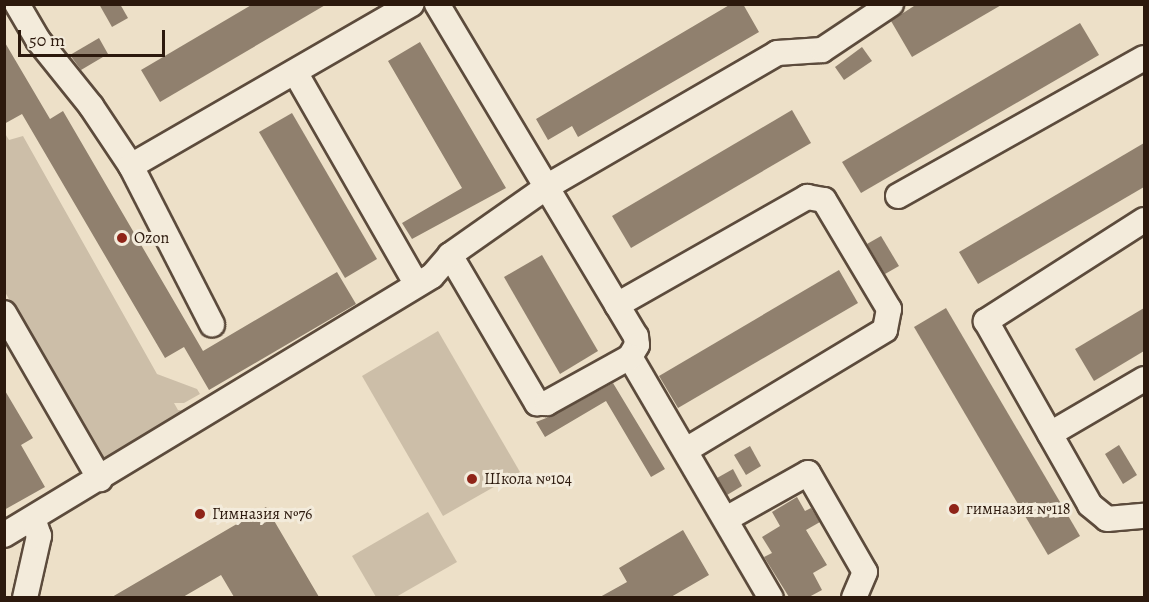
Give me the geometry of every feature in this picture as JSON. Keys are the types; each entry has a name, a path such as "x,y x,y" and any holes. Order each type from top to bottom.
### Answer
{"lane":[{"path":"16,4 38,40 91,106 131,166 212,324"},
{"path":"131,166 412,4"},
{"path":"436,4 548,186 636,336 638,345 630,357 547,403 537,403 450,255"},
{"path":"4,535 432,276 450,255 548,186 777,53 822,50 891,4"},
{"path":"898,196 1144,58"},
{"path":"295,72 417,285"},
{"path":"617,305 807,197 824,200 889,309 885,330 686,450"},
{"path":"1144,220 986,321 1090,505 1107,519 1144,516"},
{"path":"4,313 100,479"},
{"path":"630,357 771,597"},
{"path":"1050,434 1144,379"},
{"path":"726,519 808,473 865,572 854,597"},
{"path":"25,597 39,536 33,519"}],"shaded area":[{"path":"4,132 9,140 23,136 157,374 197,389 200,394 184,403 174,403 178,410 189,411 102,463 5,292"},
{"path":"438,331 520,472 443,516 362,376"},
{"path":"428,512 457,562 396,597 376,597 352,556"}],"building":[{"path":"99,4 120,4 128,18 112,27"},
{"path":"253,4 327,4 160,102 141,70"},
{"path":"731,4 743,4 759,32 578,137 572,126 548,140 536,119"},
{"path":"917,4 1003,4 912,57 891,21"},
{"path":"1080,23 1099,55 861,193 842,162"},
{"path":"99,38 108,54 81,70 70,55"},
{"path":"4,41 50,119 63,111 203,351 337,272 356,304 209,390 184,347 165,358 22,114 4,124"},
{"path":"420,42 506,188 412,239 402,223 462,188 388,61"},
{"path":"862,47 872,61 844,80 835,67"},
{"path":"792,110 811,143 631,248 612,216"},
{"path":"292,113 377,259 345,278 259,132"},
{"path":"1144,143 1144,187 978,284 959,252"},
{"path":"881,236 899,266 885,274 867,244"},
{"path":"542,255 598,351 560,374 504,277"},
{"path":"839,270 858,303 678,408 659,376"},
{"path":"946,308 1080,536 1048,555 914,327"},
{"path":"1144,308 1144,351 1094,381 1075,349"},
{"path":"613,383 665,469 651,477 606,401 545,437 536,422 554,415"},
{"path":"4,389 33,438 21,445 45,487 4,510"},
{"path":"1119,445 1137,475 1123,484 1105,454"},
{"path":"750,446 761,466 746,475 734,455"},
{"path":"733,469 742,486 727,495 717,478"},
{"path":"797,497 805,511 811,508 820,522 806,530 827,565 813,573 822,590 809,597 789,597 764,557 772,553 762,537 780,526 772,512"},
{"path":"266,507 319,597 234,597 221,575 183,597 112,597"},
{"path":"683,530 709,575 671,597 600,597 627,582 619,568"}],"place":[{"name":"Ozon","path":"122,238"},
{"name":"Школа №104","path":"472,479"},
{"name":"гимназия №118","path":"954,509"},
{"name":"Гимназия №76","path":"200,514"}]}
